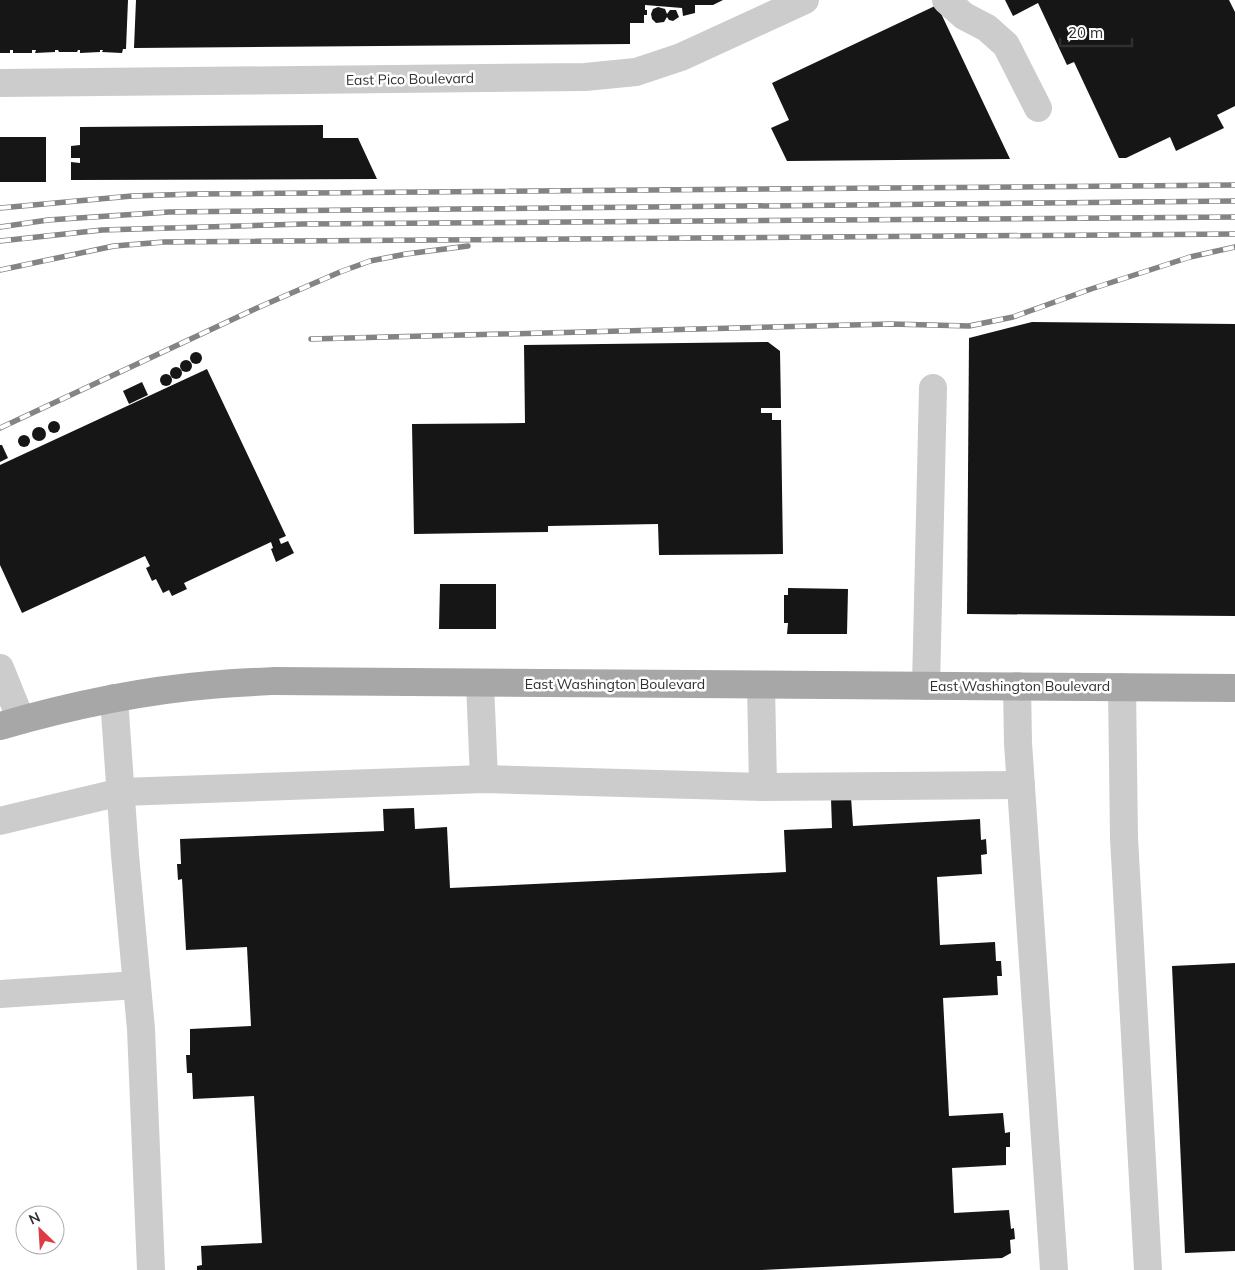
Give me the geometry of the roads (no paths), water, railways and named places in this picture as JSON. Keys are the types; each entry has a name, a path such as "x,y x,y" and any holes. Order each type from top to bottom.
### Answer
{"main road":[{"name":"East Washington Boulevard","path":"10,723 67,707 114,698 210,684 274,681 1235,688"}],"street":[{"name":"East Pico Boulevard","path":"0,83 585,77 636,72 681,57 804,0"},
{"path":"946,0 964,16 987,28 1006,45 1038,108"},
{"path":"926,686 933,388"},
{"path":"0,668 10,723"},
{"path":"480,683 484,779"},
{"path":"761,685 763,787"},
{"path":"1017,686 1021,785 1054,1270"},
{"path":"1122,687 1124,838 1148,1270"},
{"path":"114,698 141,1029 150,1270"},
{"path":"0,821 121,792 484,779 763,787 1021,785"},
{"path":"0,994 137,985"}],"railway":[{"path":"0,208 132,196 196,194 1235,185"},
{"path":"0,227 48,220 169,212 1235,201"},
{"path":"0,241 102,230 303,224 1235,217"},
{"path":"0,270 114,246 164,242 1235,234"},
{"path":"0,428 257,308 340,272 370,261 468,246"},
{"path":"311,339 891,324 969,326 1013,317 1190,257 1235,247"}]}
